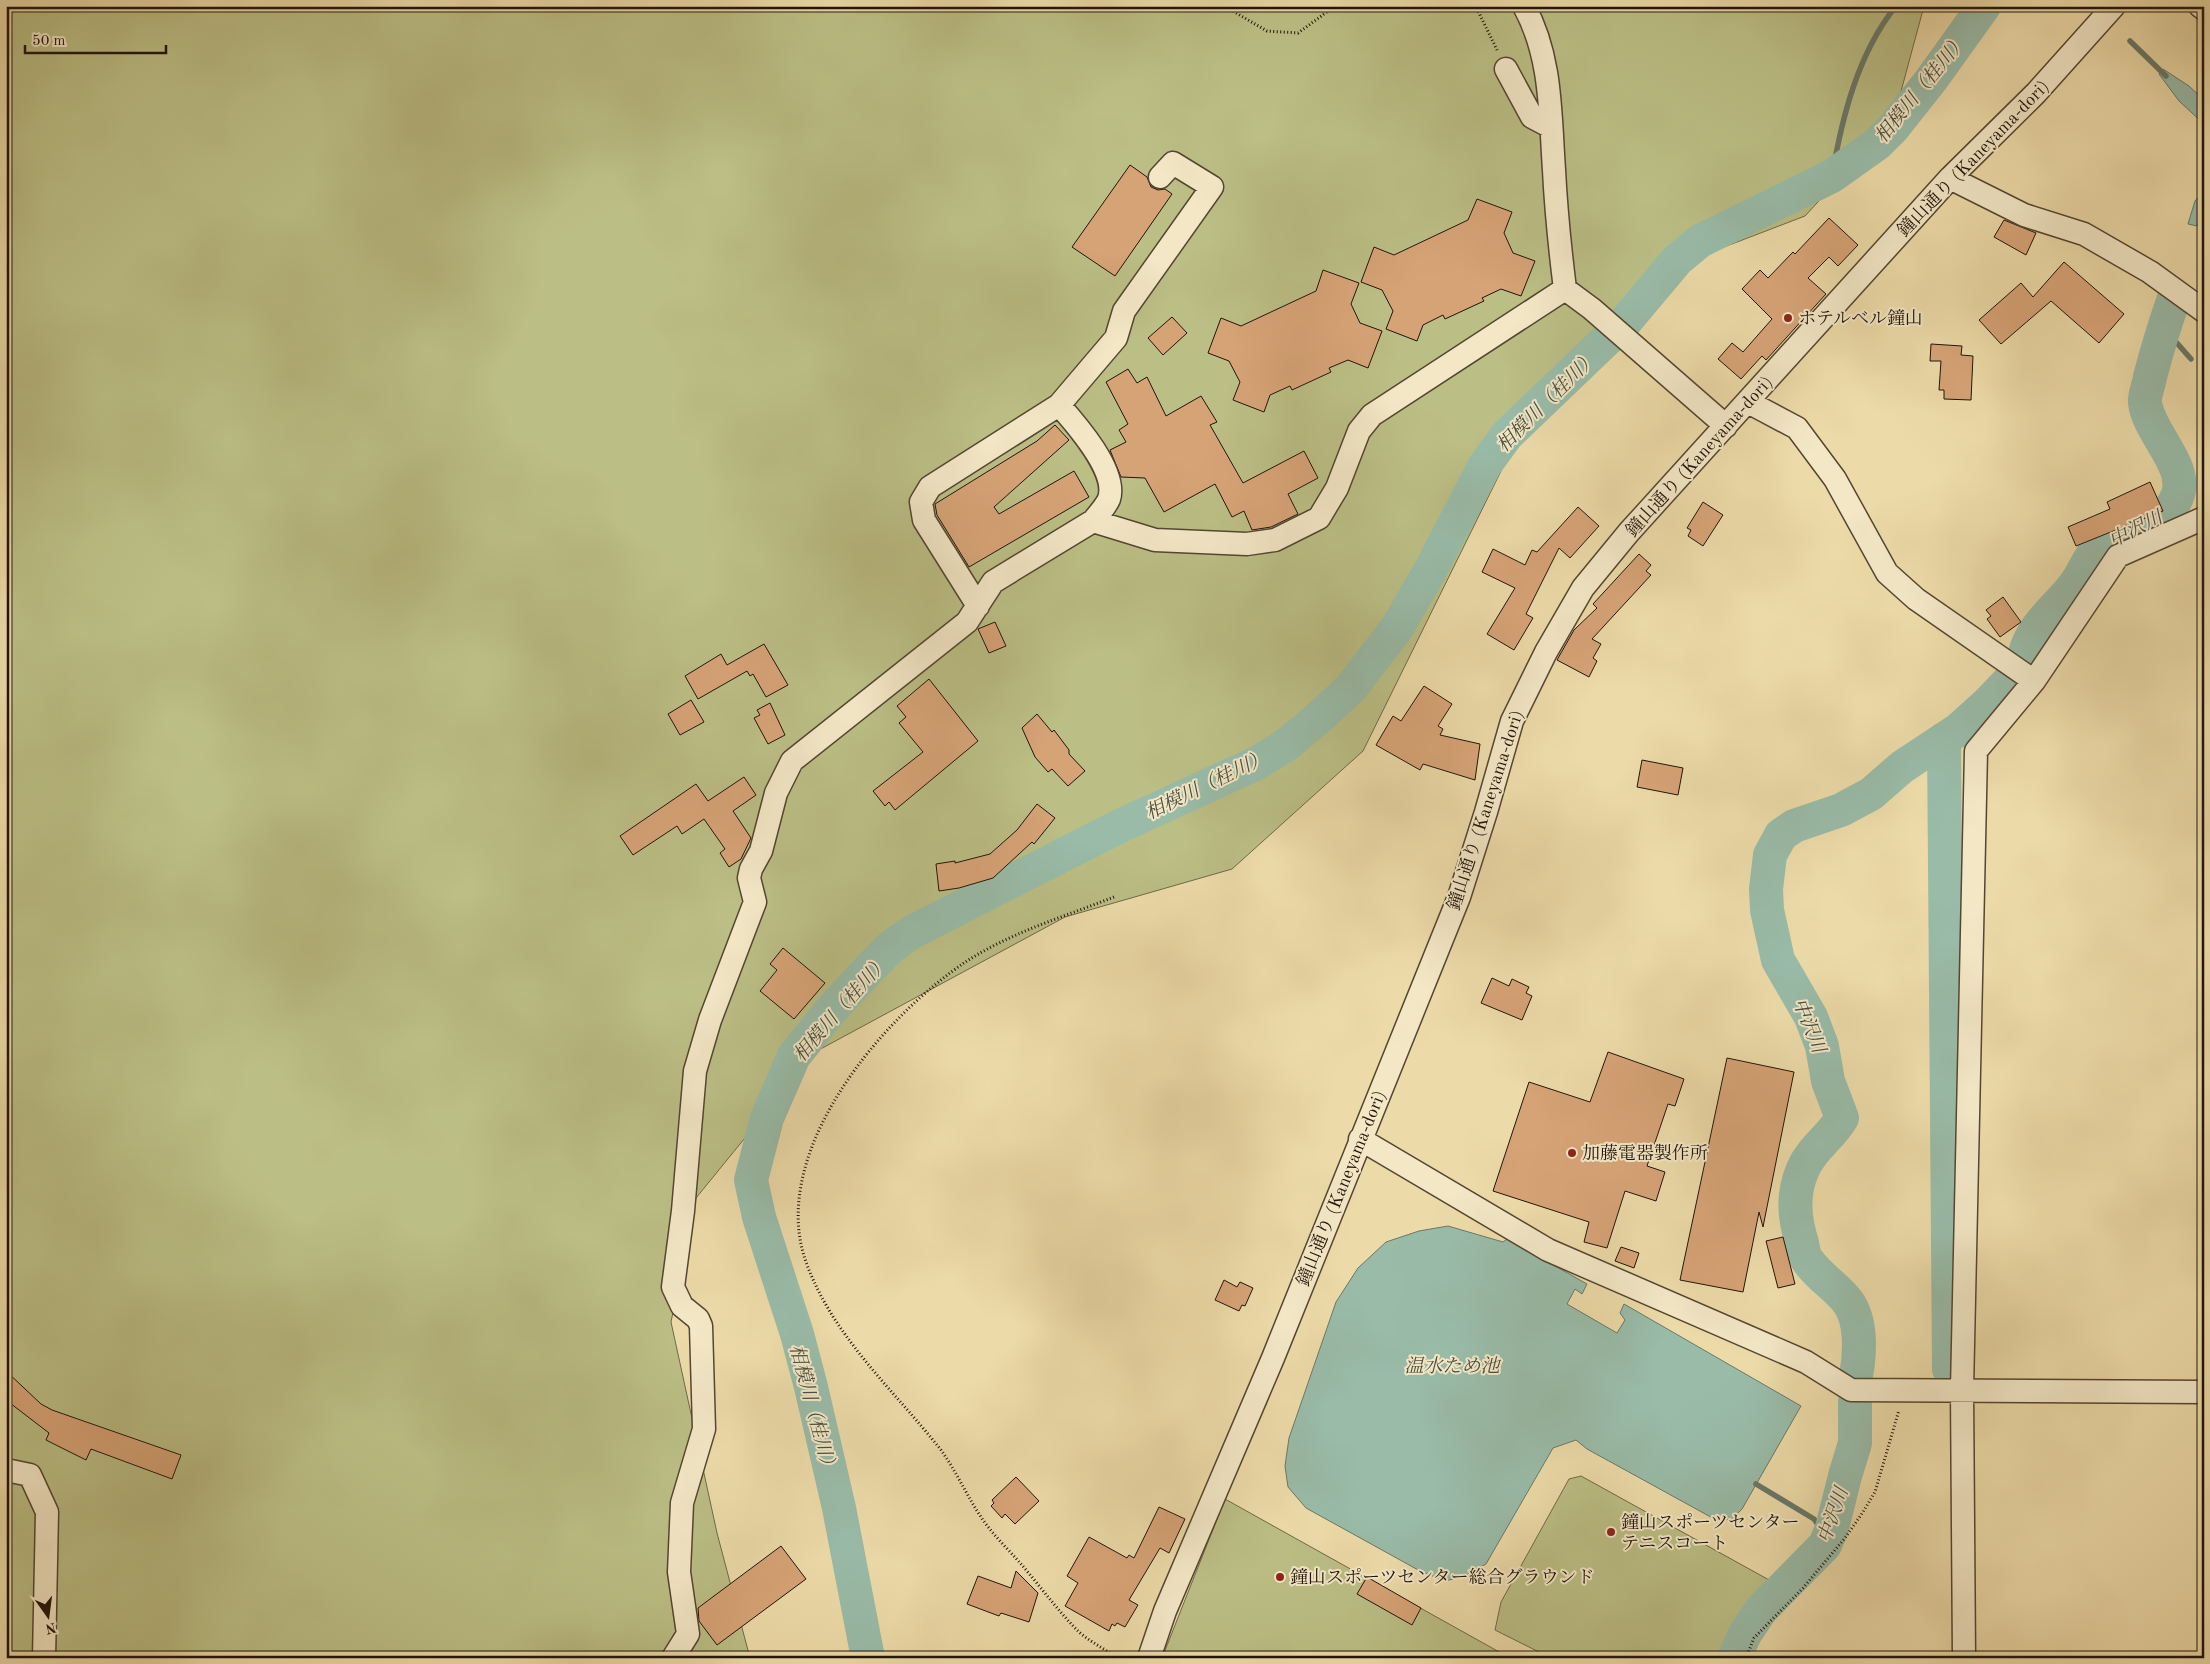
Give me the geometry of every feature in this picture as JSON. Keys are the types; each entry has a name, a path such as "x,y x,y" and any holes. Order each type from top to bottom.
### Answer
{"street":[{"path":"1524,6 1534,24 1543,50 1548,78 1557,223 1565,289 1592,309 1726,426"},
{"name":"鐘山通り (Kaneyama-dori)","path":"1149,1658 1165,1611 1273,1358 1459,897 1512,721 1528,686 1583,588 1629,532 1950,178 2036,93 2114,6"},
{"path":"2200,6 2204,9"},
{"path":"1506,69 1532,117 1551,127"},
{"path":"978,606 924,520 920,502 930,488 1059,405 1116,338 1124,311 1212,187 1172,163 1160,177"},
{"path":"1950,178 2024,215 2084,234 2150,272 2203,316"},
{"path":"1093,521 1154,540 1247,544 1275,540 1319,518 1338,488 1359,431 1372,415 1565,289"},
{"path":"1748,402 1797,428 1835,480 1888,573 1916,599 2034,681"},
{"path":"673,1658 688,1634 680,1572 682,1503 704,1430 701,1326 698,1319 682,1306 673,1287 683,1211 695,1071 710,1020 755,902 749,878 751,869 761,851 776,793 792,761 967,622 993,582 1093,521 1109,499 1109,480 1083,432 1059,405"},
{"path":"1964,1658 1962,1390 1976,751 2034,681 2118,556 2204,518"},
{"path":"1360,1139 1548,1250 1806,1362 1851,1390 2204,1392"},
{"path":"6,1470 30,1475 47,1512 44,1658"}],"path":[{"path":"1224,6 1267,31 1298,33 1335,6"},
{"path":"1474,6 1506,69"},
{"path":"1114,897 1025,932 968,960 940,982 891,1027 838,1091 806,1161 797,1214 805,1259 822,1300 846,1338 942,1452 982,1520 1076,1629 1117,1658"},
{"path":"1746,1658 1754,1638 1803,1588 1846,1538 1875,1492 1904,1390"}],"green space":[{"path":"6,6 1924,6 1893,121 1805,216 1664,270 1536,400 1363,751 1232,869 1065,917 815,1052 696,1198 671,1322 717,1533 750,1658 6,1658"},
{"name":"鐘山スポーツセンター テニスコート","path":"1581,1476 1780,1586 1752,1620 1730,1658 1551,1658 1495,1630 1501,1602 1569,1479"},
{"name":"鐘山スポーツセンター総合グラウンド","path":"1225,1499 1510,1658 1162,1658"}],"water":[{"path":"2163,69 2189,86 2204,100 2204,124 2179,101 2159,74"},
{"path":"2204,191 2204,206 2197,226 2188,224 2195,201"},
{"name":"温水ため池","path":"1448,1226 1503,1242 1507,1239 1587,1284 1582,1294 1575,1289 1567,1304 1617,1333 1625,1320 1620,1313 1624,1304 1801,1406 1742,1509 1732,1519 1718,1521 1587,1449 1576,1440 1553,1448 1486,1564 1465,1576 1445,1581 1420,1571 1306,1508 1288,1487 1285,1466 1289,1438 1336,1302 1358,1268 1386,1242 1419,1231"}],"building":[{"path":"1130,165 1147,177 1151,187 1158,190 1165,189 1172,194 1115,276 1072,247"},
{"path":"1477,199 1512,212 1504,233 1513,253 1535,261 1521,296 1501,289 1482,298 1484,301 1445,319 1443,315 1423,325 1417,341 1386,329 1393,311 1382,290 1361,282 1374,247 1394,255 1468,220"},
{"path":"1829,218 1858,245 1838,266 1829,257 1808,278 1826,294 1766,360 1762,356 1741,379 1718,359 1732,343 1743,352 1772,319 1742,289 1760,270 1768,278 1793,252 1795,254"},
{"path":"2004,220 2036,233 2026,255 1994,237"},
{"path":"2064,262 2124,314 2099,343 2051,301 2001,344 1979,320 2021,283 2033,297"},
{"path":"1323,270 1359,283 1351,304 1360,323 1382,331 1368,368 1348,360 1329,368 1331,372 1292,390 1290,386 1270,395 1264,412 1233,400 1240,382 1229,361 1208,353 1221,318 1241,326 1316,291"},
{"path":"1172,317 1187,333 1163,355 1148,338"},
{"path":"1931,344 1962,346 1961,355 1973,356 1971,400 1944,399 1944,390 1939,390 1941,361 1930,361"},
{"path":"1128,369 1137,383 1147,377 1166,416 1201,396 1217,422 1210,425 1243,483 1304,451 1318,478 1288,494 1298,514 1271,527 1252,530 1244,511 1232,517 1215,484 1164,512 1145,478 1121,477 1110,450 1126,442 1119,430 1128,424 1106,382"},
{"path":"1055,425 1069,440 994,507 999,514 1074,471 1089,497 969,567 937,515 935,504 1037,441"},
{"path":"2150,482 2163,511 2076,546 2068,527 2110,509 2107,502"},
{"path":"1703,502 1723,515 1703,546 1688,536 1691,530 1687,528"},
{"path":"1578,507 1599,526 1570,558 1559,548 1526,614 1533,618 1514,650 1487,634 1515,588 1482,572 1493,549 1525,565 1532,550 1537,552"},
{"path":"1639,554 1651,565 1646,571 1651,575 1592,639 1601,644 1593,658 1597,661 1589,677 1557,660 1574,630 1597,608 1593,604"},
{"path":"2003,597 2021,622 2000,637 1987,619 1991,616 1986,610"},
{"path":"995,622 1006,646 989,653 978,629"},
{"path":"764,644 788,685 766,697 753,674 750,676 747,671 698,699 685,676 721,654 727,665"},
{"path":"929,679 978,741 895,810 889,802 885,806 873,791 923,752 899,723 906,717 897,706"},
{"path":"1424,686 1452,704 1438,726 1443,729 1440,735 1480,744 1475,780 1423,764 1420,770 1376,745 1393,716 1401,721"},
{"path":"691,700 704,722 680,735 668,714"},
{"path":"770,703 785,735 768,744 754,718 760,715 757,710"},
{"path":"1037,714 1052,732 1054,730 1069,750 1069,754 1085,771 1068,786 1052,769 1048,772 1035,757 1022,728"},
{"path":"1642,760 1683,768 1678,795 1637,787"},
{"path":"744,777 756,795 733,811 751,838 741,859 729,867 720,853 725,849 704,819 682,834 677,826 633,855 620,836 696,784 708,801"},
{"path":"1037,804 1055,818 1034,844 1032,842 993,878 959,888 939,891 936,864 955,861 955,863 990,854 1017,830"},
{"path":"783,948 825,983 794,1019 760,991 777,970 770,964"},
{"path":"1492,978 1509,986 1512,979 1529,987 1526,993 1532,996 1522,1020 1481,1003"},
{"name":"加藤電器製作所","path":"1608,1052 1684,1079 1675,1106 1668,1104 1647,1166 1665,1172 1656,1201 1625,1191 1607,1248 1584,1242 1589,1222 1493,1191 1529,1082 1590,1102"},
{"name":"加藤電器製作所","path":"1727,1058 1794,1072 1763,1227 1759,1212 1743,1292 1680,1280"},
{"path":"1783,1237 1795,1284 1778,1288 1766,1241"},
{"path":"1621,1247 1639,1253 1634,1268 1615,1261"},
{"path":"1224,1280 1237,1287 1240,1282 1253,1288 1245,1306 1242,1305 1239,1311 1215,1300"},
{"path":"6,1371 41,1404 52,1410 181,1455 172,1479 91,1449 86,1460 46,1440 49,1433 6,1400"},
{"path":"1016,1477 1039,1501 1015,1524 1005,1514 1002,1518 991,1506 994,1503 992,1500"},
{"path":"1159,1507 1185,1519 1169,1553 1160,1548 1129,1600 1138,1605 1125,1627 1117,1623 1115,1626 1112,1624 1109,1631 1065,1606 1078,1583 1067,1576 1089,1537 1127,1558 1129,1555 1134,1558"},
{"path":"781,1546 806,1579 717,1645 699,1621 698,1608"},
{"path":"1016,1571 1038,1593 1029,1622 1001,1613 999,1616 967,1604 978,1576 1011,1588"},
{"path":"1367,1577 1421,1608 1412,1625 1357,1594"}],"waterway":[{"path":"1832,176 1841,131 1854,86 1871,44 1896,6"},
{"name":"相模川（桂川）","path":"868,1658 839,1508 811,1387 797,1334 759,1217 751,1180 767,1118 794,1056 832,1009 870,968 891,947 910,933 1120,826 1257,763 1286,745 1315,721 1350,689 1397,628 1431,569 1485,465 1507,435 1625,322 1677,260 1700,241 1832,176 1877,144 1893,128 1931,80 1984,6"},
{"path":"2130,41 2166,76"},
{"path":"2174,296 2169,334 2191,359"},
{"name":"中沢川","path":"2024,657 2032,636 2044,619 2073,587 2091,556 2109,540 2156,521 2171,508 2177,497 2180,486 2174,462 2148,415 2145,403 2155,357 2174,298"},
{"name":"中沢川","path":"1856,1376 1859,1338 1853,1310 1844,1297 1812,1267 1804,1252 1797,1224 1795,1206 1799,1178 1811,1155 1842,1118 1828,1081 1822,1046 1811,1017 1778,960 1767,910 1766,889 1770,855 1781,835 1794,826 1841,810 1871,794 1902,767 1958,730 2009,681"},
{"name":"中沢川","path":"1944,739 1949,1369 1955,1376"},
{"name":"中沢川","path":"1734,1658 1745,1634 1761,1610 1825,1545 1832,1528 1855,1443 1855,1402"},
{"path":"1756,1484 1814,1519 1828,1539"}],"place":[{"name":"ホテルベル鐘山","path":"1788,318"},
{"name":"加藤電器製作所","path":"1572,1153"},
{"name":"鐘山スポーツセンター テニスコート","path":"1611,1532"},
{"name":"鐘山スポーツセンター総合グラウンド","path":"1280,1577"}]}
